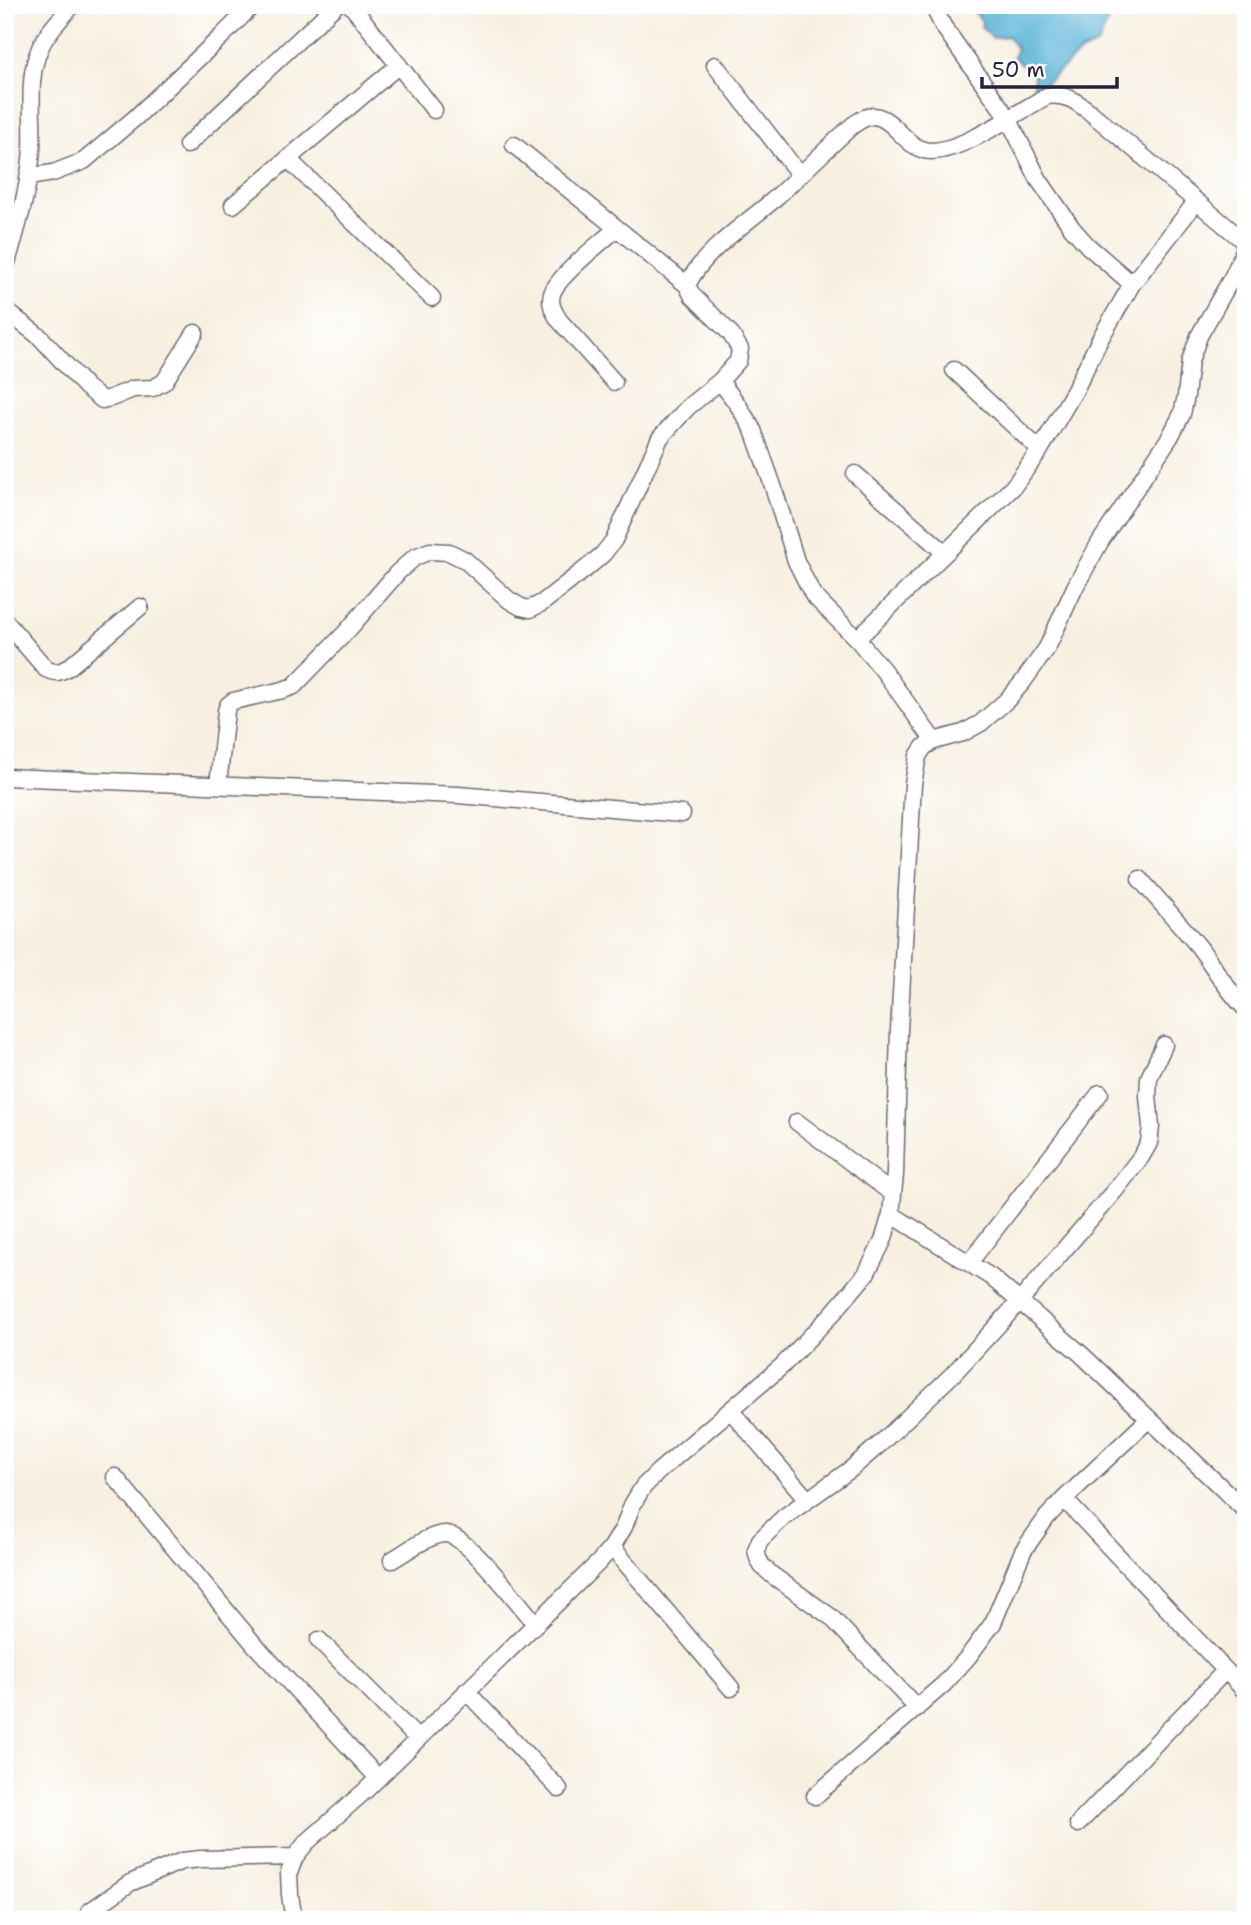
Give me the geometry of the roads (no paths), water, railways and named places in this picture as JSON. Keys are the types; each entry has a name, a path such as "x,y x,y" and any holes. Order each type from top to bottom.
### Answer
{"street":[{"path":"5,269 21,216 29,177 32,147 31,85 36,62 40,47 73,5"},
{"path":"29,177 52,173 84,161 135,118 253,5"},
{"path":"187,145 336,5"},
{"path":"351,5 434,110"},
{"path":"935,5 943,26 1008,118 1039,180 1072,228 1088,246 1132,284"},
{"path":"233,205 399,65"},
{"path":"715,65 799,174"},
{"path":"294,1920 289,1873 295,1857 306,1843 378,1778 599,1562 624,1527 632,1504 643,1487 782,1366 849,1296 877,1256 891,1214 895,1174 899,1030 913,784 918,756 924,747 934,741 963,733 981,723 1022,683 1047,648 1075,587 1100,542 1170,437 1182,414 1190,361 1199,336 1234,274 1246,245 1090,112 1067,96 1058,94 1047,96 966,143 945,150 928,152 912,145 885,121 874,116 866,117 853,125 708,256 687,285"},
{"path":"218,785 228,705 233,701 294,686 415,556 430,551 449,552 466,561 509,600 530,609 588,568 614,540 660,438 688,407 720,381 738,361 740,349 730,333 692,295 687,285 513,145"},
{"path":"288,159 432,298"},
{"path":"857,639 1013,487 1040,450 1132,284 1196,202"},
{"path":"614,382 559,320 552,309 551,296 557,282 617,228"},
{"path":"5,310 40,337 86,387 102,400 133,389 153,388 164,382 195,333"},
{"path":"954,370 1040,450"},
{"path":"720,381 753,430 796,561 813,595 857,639 891,680 934,741"},
{"path":"855,474 945,553"},
{"path":"5,621 52,673 69,667 139,607"},
{"path":"5,777 458,795 682,814"},
{"path":"1140,879 1188,934 1232,996 1246,1009"},
{"path":"917,1709 831,1617 762,1566 756,1550 760,1539 784,1517 881,1443 953,1374 1020,1301 1141,1157 1149,1143 1151,1127 1147,1096 1149,1077 1164,1045"},
{"path":"969,1263 1100,1093"},
{"path":"797,1122 893,1194"},
{"path":"891,1214 991,1277 1020,1301 1081,1354 1246,1511"},
{"path":"731,1411 807,1499"},
{"path":"816,1796 917,1709 968,1657 993,1623 1023,1551 1064,1499 1149,1419"},
{"path":"115,1477 254,1644 378,1778"},
{"path":"1064,1499 1246,1692"},
{"path":"392,1560 434,1536 452,1536 475,1553 535,1623"},
{"path":"612,1547 731,1688"},
{"path":"319,1640 418,1739"},
{"path":"1079,1824 1225,1671"},
{"path":"467,1690 559,1790"},
{"path":"90,1911 131,1883 182,1861 201,1858 295,1857"}],"water":[{"path":"968,5 1111,5 1108,21 1098,44 1082,51 1042,86 1033,87 1034,75 1013,57 1017,49 1008,36 993,38 981,27 982,21"}]}
